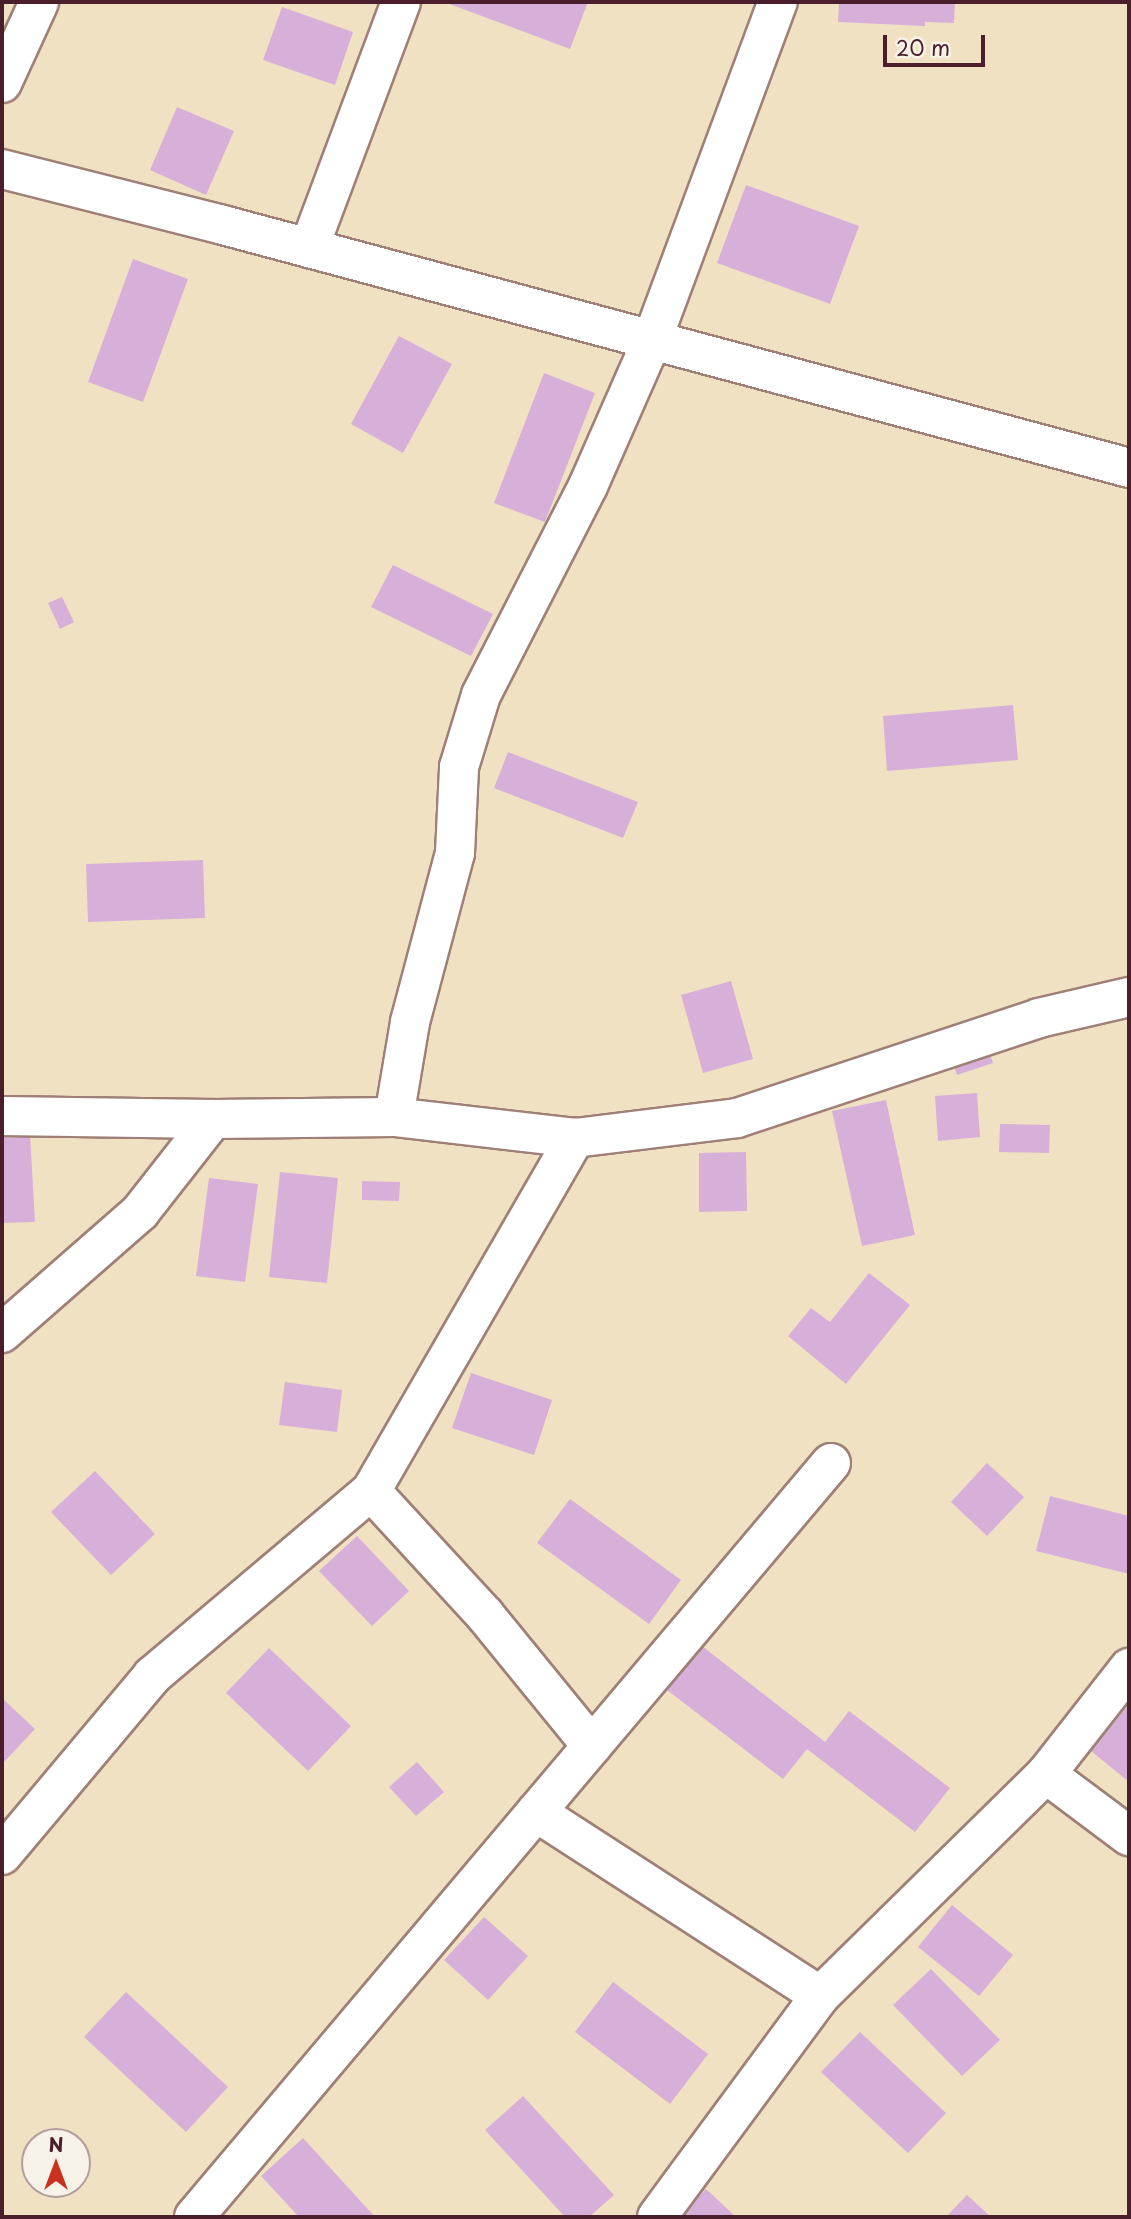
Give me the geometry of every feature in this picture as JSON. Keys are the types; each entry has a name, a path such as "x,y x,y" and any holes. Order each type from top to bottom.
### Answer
{"street":[{"path":"2,83 39,2"},
{"path":"309,248 401,2"},
{"path":"394,1116 410,1021 455,853 459,767 481,695 588,486 652,340 778,2"},
{"path":"2,169 309,248 1129,468"},
{"path":"2,1116 213,1119 394,1116 575,1138 737,1118 1039,1018 1129,997"},
{"path":"2,1333 140,1212 213,1119"},
{"path":"2,1855 152,1676 371,1491 575,1138"},
{"path":"194,2217 831,1463"},
{"path":"371,1491 485,1615 592,1746"},
{"path":"657,2217 820,1996 1046,1774 1129,1668"},
{"path":"1046,1774 1129,1836"},
{"path":"536,1812 820,1996"}],"building":[{"path":"444,2 588,2 570,49"},
{"path":"839,2 955,2 954,23 925,22 925,26 838,22"},
{"path":"282,7 353,32 335,85 263,60"},
{"path":"177,107 234,131 206,195 150,170"},
{"path":"746,185 859,226 830,304 717,263"},
{"path":"133,259 188,279 143,402 88,382"},
{"path":"399,336 452,364 403,453 351,424"},
{"path":"544,373 595,393 545,522 494,503"},
{"path":"393,565 493,614 471,656 371,607"},
{"path":"62,597 74,622 60,629 48,603"},
{"path":"1013,705 1018,760 887,771 883,716"},
{"path":"508,752 638,802 623,838 494,788"},
{"path":"203,860 205,918 88,922 86,864"},
{"path":"731,981 753,1059 703,1073 681,995"},
{"path":"986,1042 993,1063 957,1075 950,1055"},
{"path":"977,1093 980,1137 938,1141 935,1096"},
{"path":"886,1100 915,1235 862,1246 832,1111"},
{"path":"1000,1124 1050,1125 1049,1153 999,1152"},
{"path":"30,1134 35,1222 2,1223 2,1136"},
{"path":"746,1152 747,1211 699,1212 699,1153"},
{"path":"280,1172 338,1178 327,1283 269,1277"},
{"path":"209,1178 258,1184 245,1282 196,1276"},
{"path":"362,1181 400,1182 399,1201 362,1200"},
{"path":"869,1273 910,1305 846,1384 788,1336 811,1308 830,1322"},
{"path":"471,1373 552,1400 534,1455 452,1428"},
{"path":"285,1382 342,1390 337,1432 279,1425"},
{"path":"987,1463 1024,1497 987,1536 951,1502"},
{"path":"95,1471 155,1534 111,1575 51,1512"},
{"path":"1050,1496 1129,1516 1129,1574 1036,1551"},
{"path":"570,1499 681,1580 649,1624 537,1543"},
{"path":"357,1536 409,1591 372,1626 319,1571"},
{"path":"702,1646 825,1742 849,1711 950,1788 915,1832 807,1749 783,1779 667,1690"},
{"path":"269,1648 351,1726 308,1771 226,1693"},
{"path":"2,1698 35,1729 2,1764"},
{"path":"1129,1704 1129,1782 1091,1751"},
{"path":"417,1762 444,1792 416,1816 389,1787"},
{"path":"952,1905 1013,1955 979,1996 918,1947"},
{"path":"484,1917 528,1956 488,2000 444,1960"},
{"path":"931,1969 1000,2040 962,2076 893,2005"},
{"path":"613,1982 708,2054 670,2104 575,2032"},
{"path":"126,1992 228,2087 186,2132 84,2037"},
{"path":"860,2032 946,2113 908,2153 821,2072"},
{"path":"523,2096 614,2195 589,2217 565,2217 485,2130"},
{"path":"303,2138 375,2217 299,2217 261,2176"},
{"path":"706,2189 736,2217 679,2217"},
{"path":"967,2195 991,2217 946,2217"}]}
